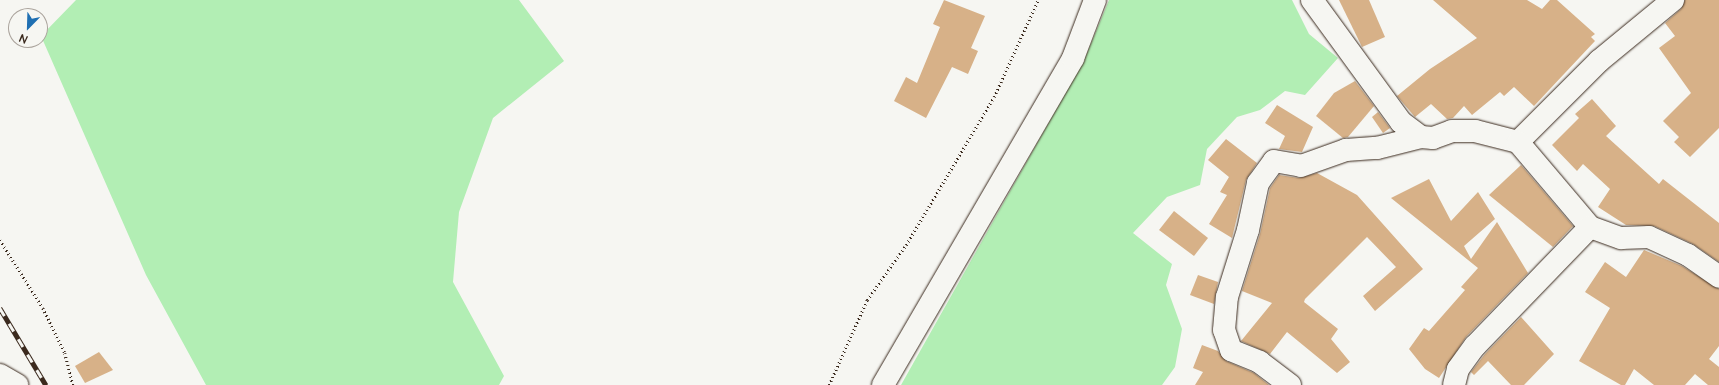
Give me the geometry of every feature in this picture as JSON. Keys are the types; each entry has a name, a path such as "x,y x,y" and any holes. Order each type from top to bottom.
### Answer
{"street":[{"path":"883,385 1073,58 1095,0"},
{"path":"1312,0 1401,122 1421,137"},
{"path":"1518,142 1599,61 1673,0"},
{"path":"1290,385 1260,362 1231,350 1224,330 1227,297 1248,230 1258,183 1274,161 1301,166 1346,150 1377,148 1421,137 1433,138 1452,130 1475,131 1518,142 1590,227 1621,238 1649,237 1688,255 1719,277"},
{"path":"1454,385 1458,369 1475,346 1590,227"},
{"path":"0,376 17,385"}],"path":[{"path":"829,385 867,300 906,245 994,97 1038,0"},
{"path":"0,240 43,308 65,353 73,385"}],"green space":[{"path":"76,0 519,0 564,61 493,118 459,212 453,282 504,376 499,385 206,385 146,275 46,48 48,48 48,29"},
{"path":"1109,0 1292,0 1309,34 1338,58 1305,95 1285,91 1260,110 1237,117 1207,149 1200,185 1167,197 1133,233 1172,264 1166,285 1182,329 1175,367 1162,385 901,385 1085,58"}],"building":[{"path":"944,0 985,16 971,48 978,51 968,74 952,67 926,118 894,101 906,77 917,83 940,27 933,24"},
{"path":"1339,0 1369,0 1385,37 1362,47"},
{"path":"1433,0 1527,0 1542,9 1550,0 1557,0 1595,34 1591,37 1595,41 1534,106 1514,87 1504,96 1500,92 1472,115 1464,106 1453,118 1447,119 1431,104 1415,117 1397,96 1430,69 1477,38"},
{"path":"1685,0 1719,0 1719,128 1690,157 1674,142 1679,137 1663,121 1691,93 1659,48 1675,36 1665,23 1681,9"},
{"path":"1355,81 1374,106 1348,137 1343,138 1316,116 1334,93"},
{"path":"1592,99 1616,126 1606,136 1659,184 1663,179 1719,223 1719,262 1693,244 1654,226 1626,225 1598,207 1610,189 1583,164 1577,171 1552,145 1579,118 1575,114"},
{"path":"1277,105 1313,127 1302,152 1279,149 1285,136 1265,123"},
{"path":"1378,112 1390,128 1383,133 1372,117"},
{"path":"1226,139 1257,163 1246,180 1232,238 1209,224 1227,195 1220,192 1229,177 1208,160"},
{"path":"1521,165 1573,226 1553,247 1489,195"},
{"path":"1317,173 1357,195 1423,269 1375,311 1363,296 1396,267 1367,237 1305,299 1304,302 1338,329 1331,339 1350,362 1337,373 1287,332 1270,354 1241,341 1272,303 1242,291 1260,234 1270,188 1279,175 1299,178"},
{"path":"1429,179 1451,221 1478,192 1495,219 1464,246 1471,259 1497,222 1528,273 1466,337 1439,378 1425,369 1409,349 1424,328 1429,331 1465,290 1461,287 1478,268 1391,198"},
{"path":"1174,211 1208,238 1194,256 1159,230"},
{"path":"1644,250 1682,266 1719,289 1719,346 1709,359 1719,367 1719,385 1708,385 1695,374 1685,385 1654,385 1634,369 1625,385 1621,385 1579,361 1610,308 1585,292 1605,262 1626,277"},
{"path":"1198,275 1218,282 1214,304 1190,295"},
{"path":"1521,317 1554,354 1524,385 1511,385 1488,361 1474,375 1471,372 1485,354"},
{"path":"1202,345 1218,351 1226,361 1254,373 1269,385 1195,385 1203,372 1193,368"},
{"path":"99,352 113,370 85,383 75,366"}],"railway":[{"path":"0,308 46,385"}]}
